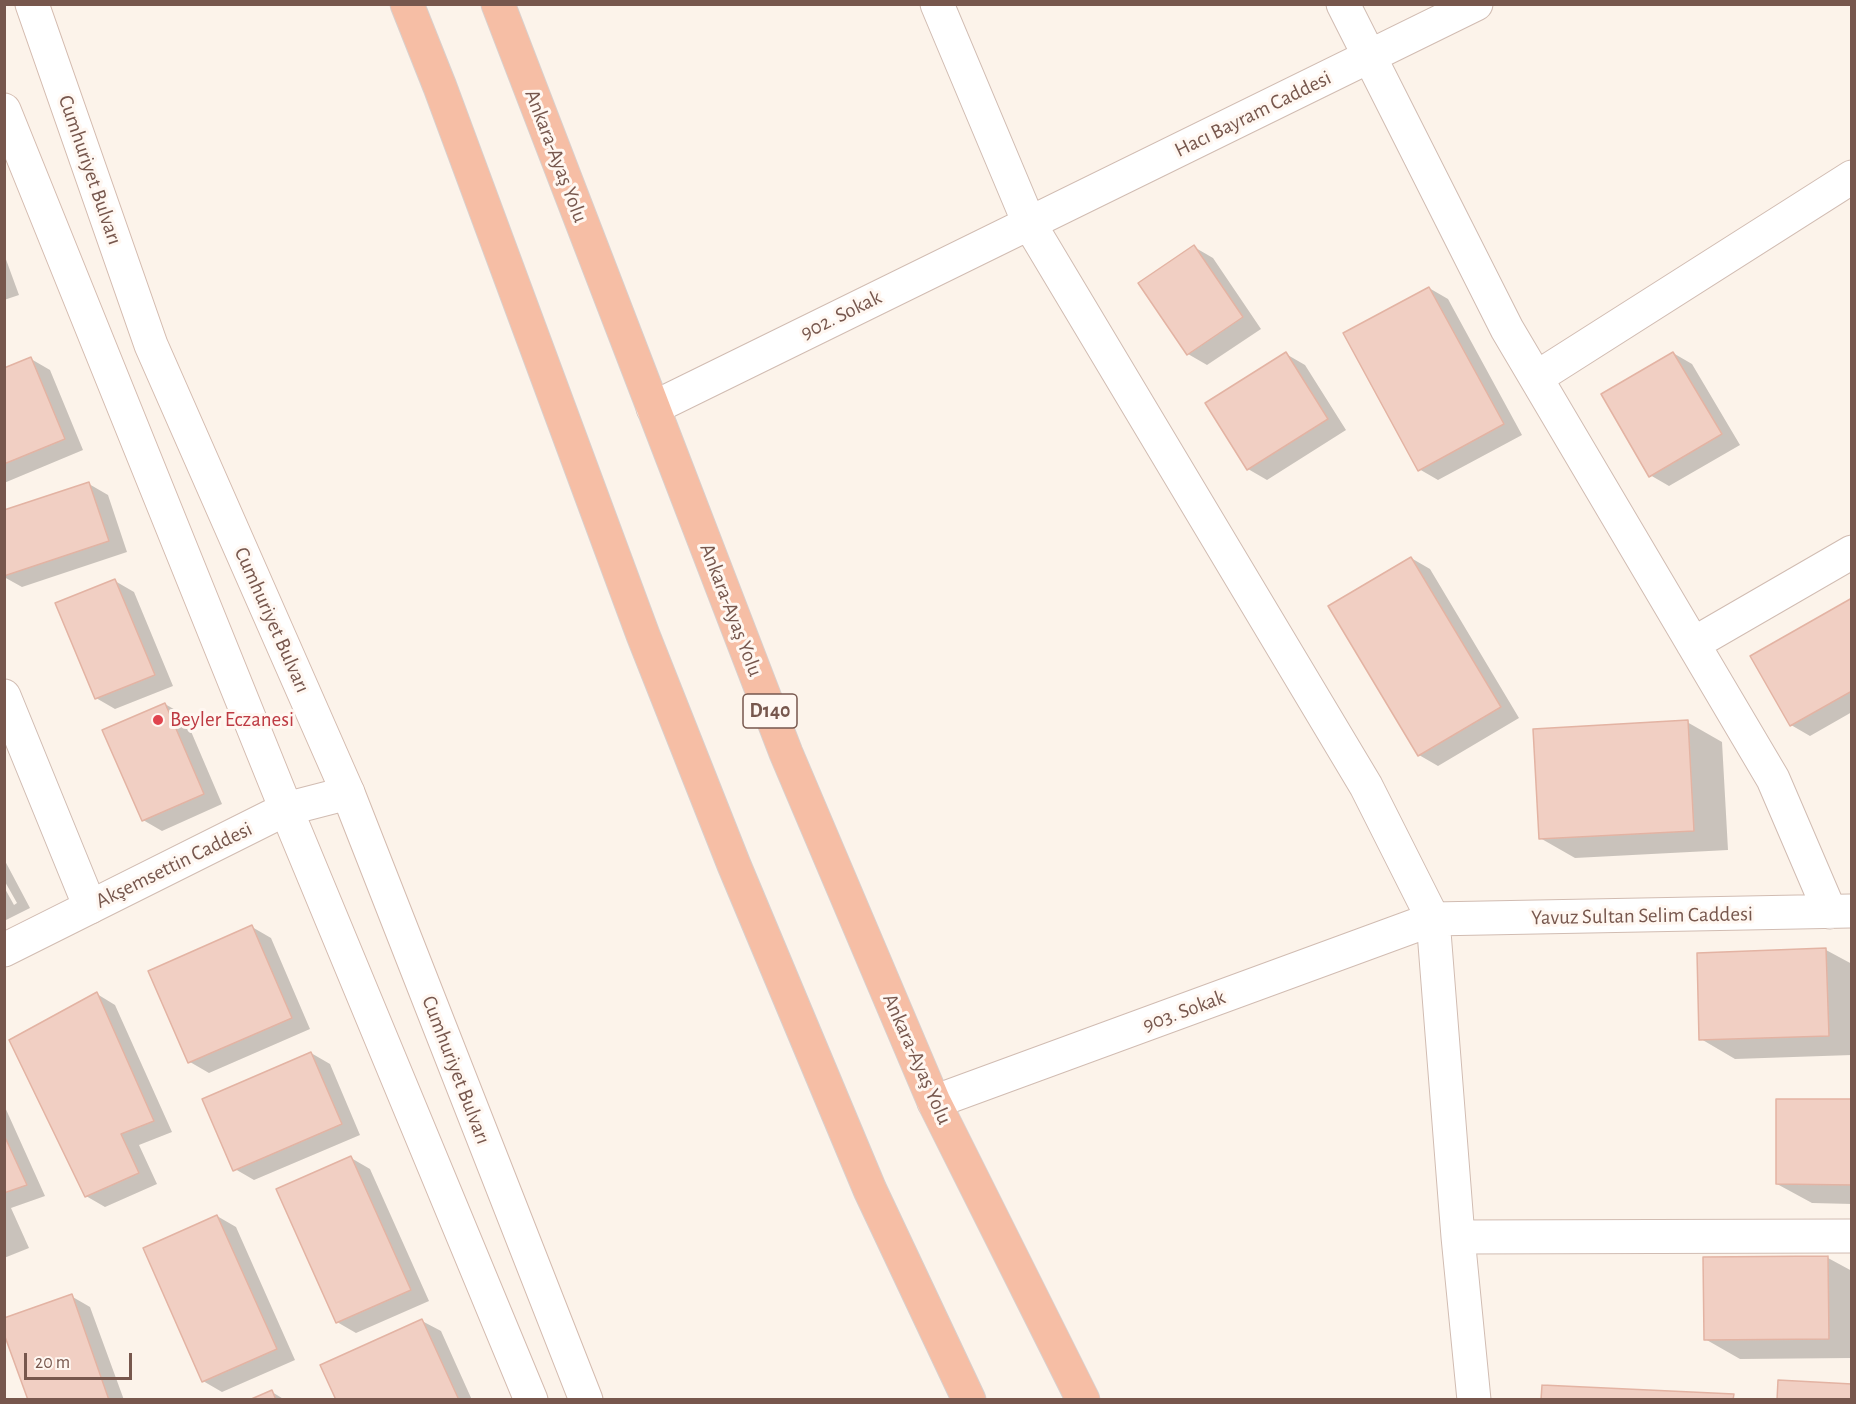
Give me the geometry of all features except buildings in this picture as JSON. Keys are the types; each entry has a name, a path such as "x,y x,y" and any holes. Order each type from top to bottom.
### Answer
{"highway":[{"path":"407,4 643,634 734,865 870,1190 969,1400"},
{"name":"Ankara-Ayaş Yolu","path":"498,4 786,753 934,1102 1083,1400"}],"street":[{"name":"Cumhuriyet Bulvarı","path":"33,4 151,345 348,793 586,1400"},
{"path":"937,4 1029,223 1366,786 1433,919 1458,1238 1474,1400"},
{"path":"1343,4 1507,329 1773,779 1841,912"},
{"name":"Hacı Bayram Caddesi","path":"1029,223 1476,4"},
{"path":"4,110 286,809 531,1400"},
{"path":"1536,378 1851,177"},
{"name":"902. Sokak","path":"653,408 1029,223"},
{"path":"1693,644 1851,552"},
{"path":"4,696 90,907"},
{"name":"Akşemsettin Caddesi","path":"4,950 286,809 348,793"},
{"name":"Yavuz Sultan Selim Caddesi","path":"1433,919 1841,912"},
{"name":"903. Sokak","path":"934,1102 1433,919"},
{"path":"1458,1238 1851,1236"}],"place":[{"name":"Beyler Eczanesi","path":"158,720"}]}
